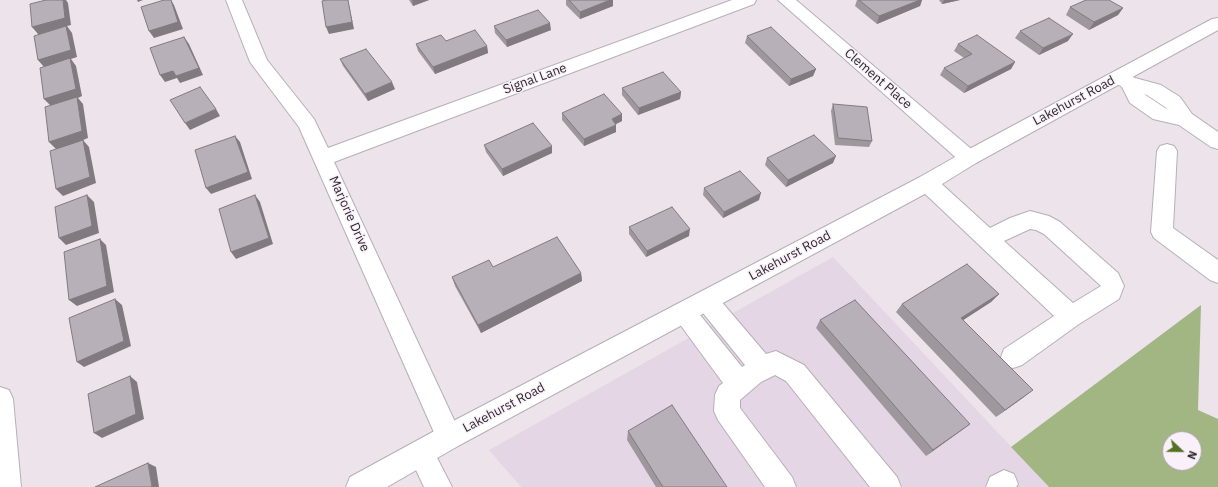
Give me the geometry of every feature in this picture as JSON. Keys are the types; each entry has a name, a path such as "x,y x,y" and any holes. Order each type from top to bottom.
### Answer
{"street":[{"name":"Marjorie Drive","path":"234,0 259,62 307,124 450,437"},
{"name":"Signal Lane","path":"323,158 748,0"},
{"name":"Clement Place","path":"786,0 969,158"},
{"name":"Lakehurst Road","path":"360,487 450,437 927,183 969,158 1124,80 1218,23"},
{"path":"1124,80 1137,98 1160,114 1185,119 1218,142"},
{"path":"1167,151 1162,232 1218,273"},
{"path":"927,183 1072,318"},
{"path":"988,239 1018,224 1030,220 1041,222 1052,228 1110,280 1113,286 1111,292 1012,357"},
{"path":"707,301 763,369"},
{"path":"684,312 740,385"},
{"path":"782,487 727,411 728,395 752,374 776,362 795,373 887,487"},
{"path":"0,399 7,487"},
{"path":"421,453 438,487"}],"shaded area":[{"path":"833,257 1049,487 521,487 489,450"}],"green space":[{"path":"1201,305 1198,410 1218,419 1218,487 1049,487 1011,447"}],"building":[{"path":"46,0 63,0 65,18 32,27 30,4"},
{"path":"164,0 171,0 178,22 149,31 141,7"},
{"path":"348,0 352,22 326,27 322,1"},
{"path":"569,0 610,0 580,12"},
{"path":"859,0 920,0 879,16"},
{"path":"1086,0 1109,0 1123,8 1094,22 1070,7"},
{"path":"538,10 550,23 506,40 494,26"},
{"path":"1049,18 1073,34 1043,48 1020,31"},
{"path":"66,26 71,50 38,60 34,36"},
{"path":"771,27 816,69 791,79 747,36"},
{"path":"475,30 487,46 433,67 416,44 441,35 446,41"},
{"path":"977,35 1015,62 968,86 944,68 972,54 958,44"},
{"path":"184,37 199,68 176,76 173,71 160,75 150,48"},
{"path":"366,49 392,82 365,94 340,59"},
{"path":"70,58 76,89 44,99 40,68"},
{"path":"663,72 681,92 639,108 622,88"},
{"path":"200,87 216,109 185,123 170,100"},
{"path":"604,94 622,114 612,119 616,125 584,139 562,113"},
{"path":"77,97 82,131 49,142 45,107"},
{"path":"833,104 867,107 872,141 838,138"},
{"path":"533,123 552,146 502,169 484,145"},
{"path":"814,135 836,156 788,180 767,158"},
{"path":"235,136 248,172 206,188 195,150"},
{"path":"83,140 90,177 56,189 50,151"},
{"path":"740,171 761,193 724,212 704,188"},
{"path":"87,195 92,226 59,238 55,207"},
{"path":"255,195 269,238 231,252 219,209"},
{"path":"672,207 690,229 647,251 629,227"},
{"path":"557,237 581,273 478,325 452,277 489,260 493,267"},
{"path":"100,239 107,286 69,300 64,252"},
{"path":"967,264 999,294 961,318 1033,390 1005,410 902,304"},
{"path":"115,299 124,341 77,362 69,318"},
{"path":"855,300 970,424 933,450 820,320"},
{"path":"130,376 136,414 94,433 88,394"},
{"path":"672,405 727,487 663,487 628,431"},
{"path":"148,463 152,487 95,487"}]}
